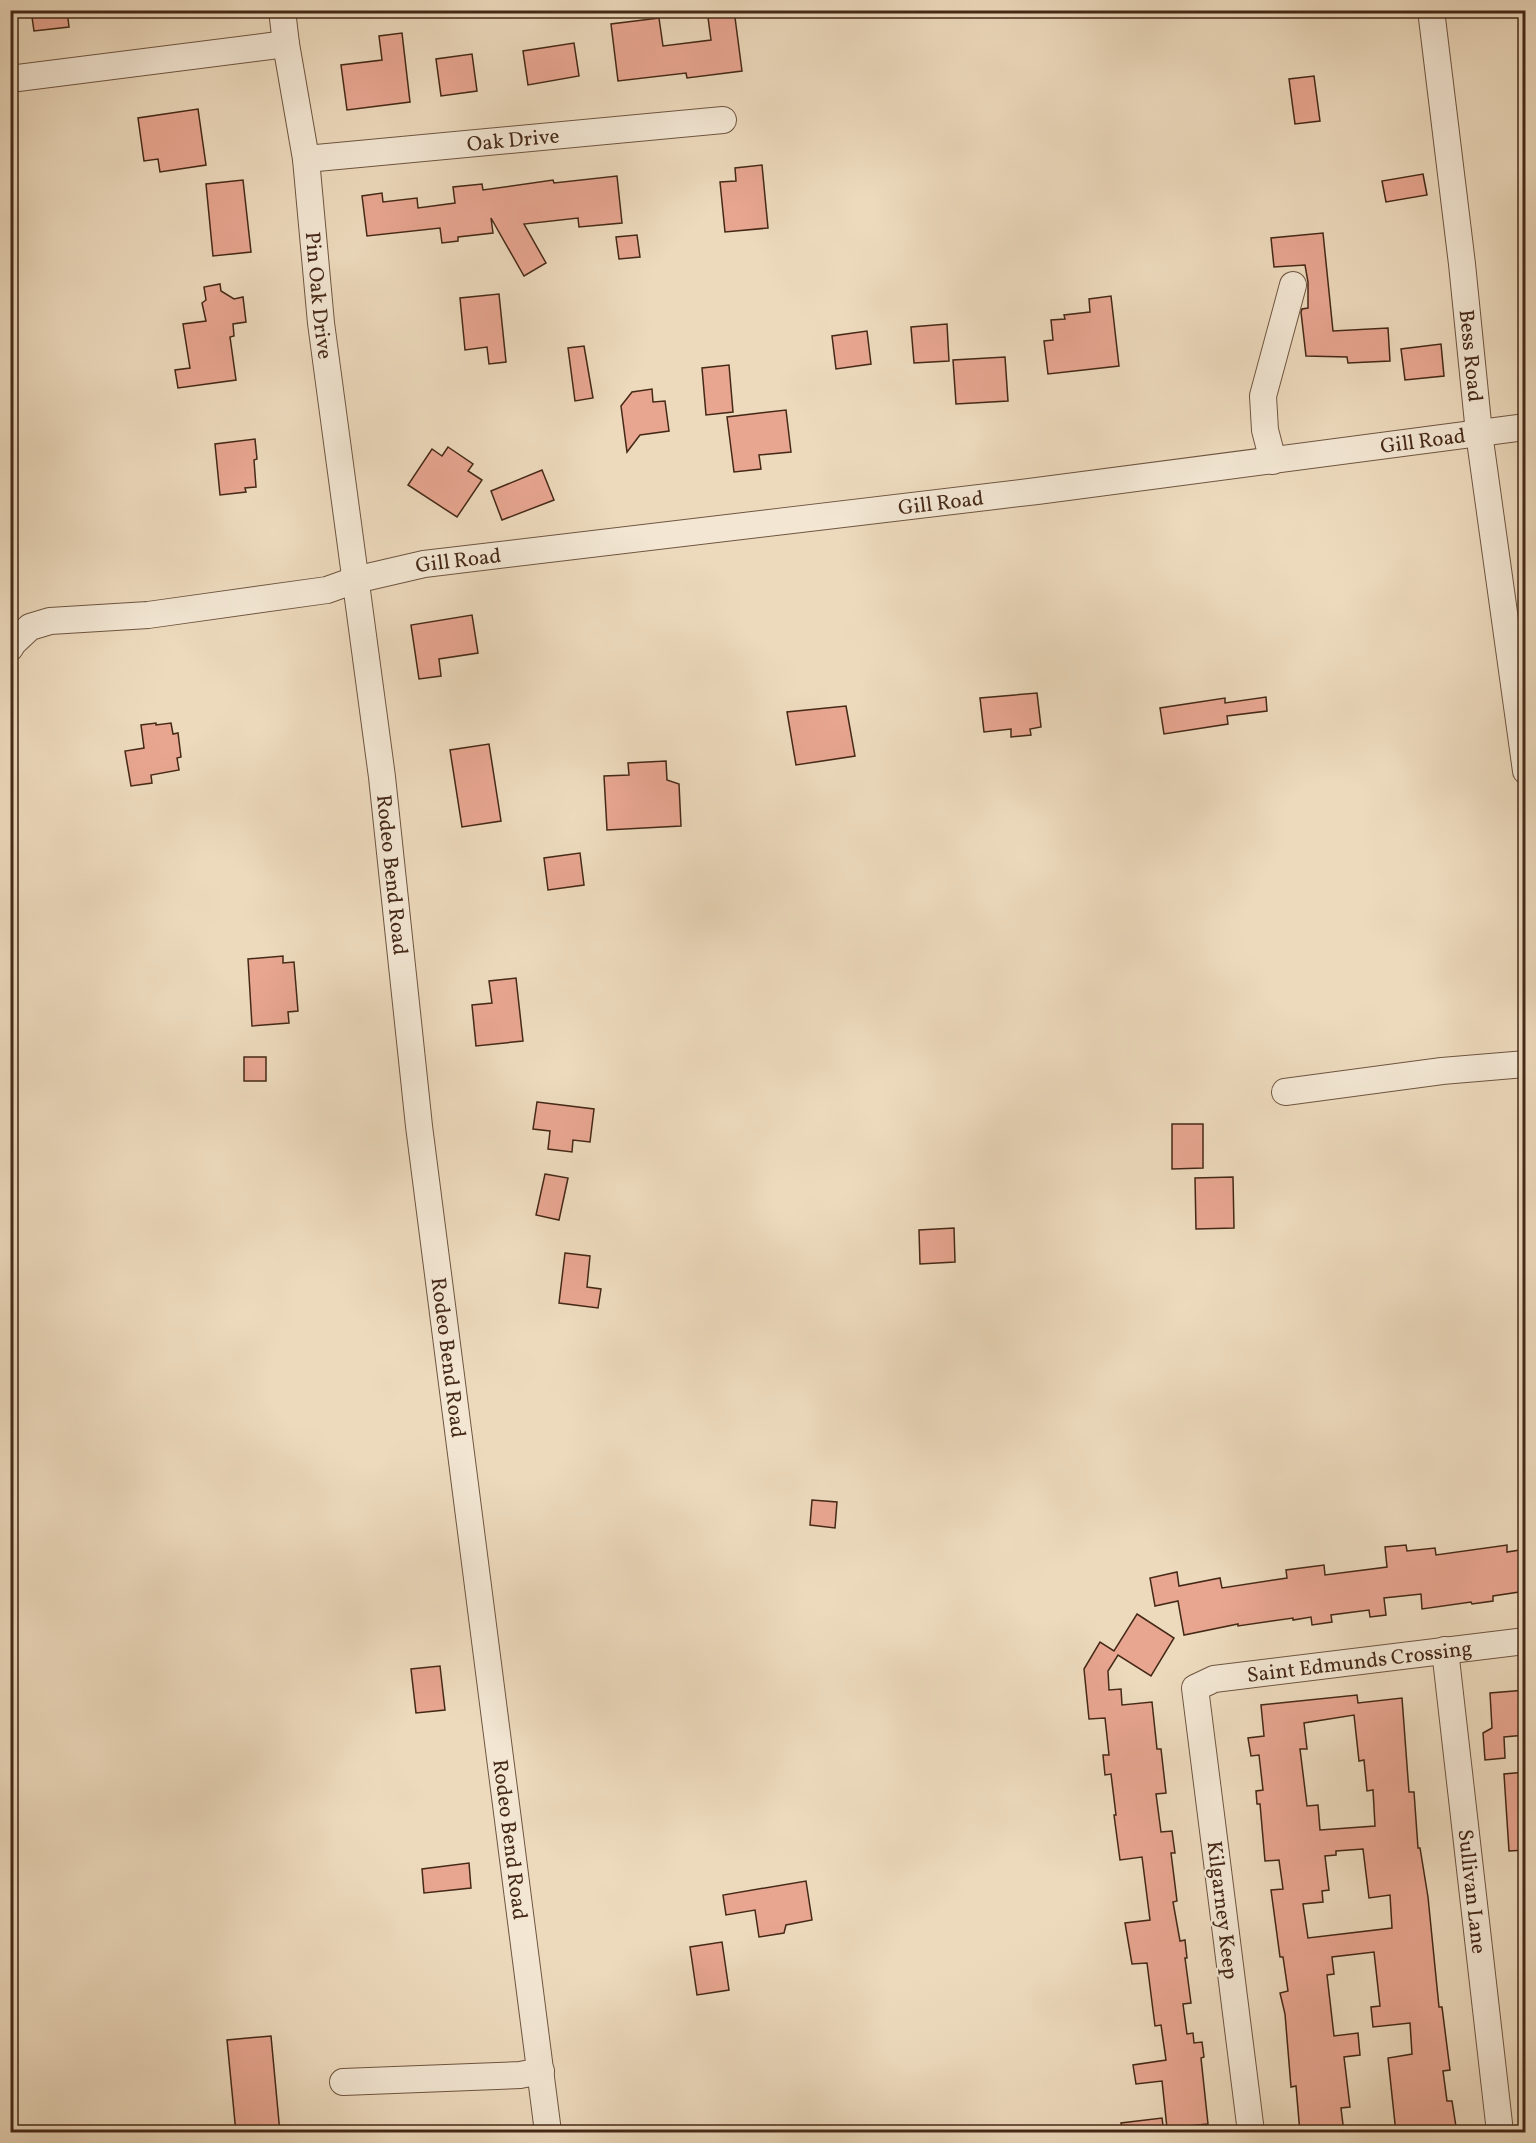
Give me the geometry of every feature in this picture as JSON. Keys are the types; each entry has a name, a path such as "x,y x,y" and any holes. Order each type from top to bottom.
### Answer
{"street":[{"name":"Pin Oak Drive","path":"282,10 306,159 321,323 355,580"},
{"name":"Bess Road","path":"1431,10 1462,264 1479,433 1526,771"},
{"path":"10,79 286,44"},
{"name":"Oak Drive","path":"306,159 723,120"},
{"path":"1273,461 1266,430 1263,396 1293,285"},
{"name":"Gill Road","path":"10,648 30,627 50,621 148,615 327,590 355,580 424,564 1037,491 1526,427"},
{"name":"Rodeo Bend Road","path":"355,580 382,777 420,1135 548,2133"},
{"path":"1285,1092 1442,1071 1526,1064"},
{"name":"Saint Edmunds Crossing","path":"1195,1688 1214,1679 1526,1641"},
{"name":"Sullivan Lane","path":"1445,1650 1500,2133"},
{"name":"Kilgarney Keep","path":"1195,1688 1251,2133"},
{"path":"343,2082 520,2074 541,2071"}],"building":[{"path":"31,10 67,10 69,27 34,31"},
{"path":"707,10 734,10 742,71 687,78 686,73 618,81 611,24 659,18 663,46 711,40"},
{"path":"402,33 410,102 347,110 341,65 382,60 379,36"},
{"path":"574,43 579,76 528,85 523,51"},
{"path":"472,54 477,91 441,96 436,59"},
{"path":"1314,76 1320,121 1295,124 1289,79"},
{"path":"198,109 206,165 160,172 158,159 144,161 138,118"},
{"path":"762,165 768,228 725,232 720,182 736,181 735,168"},
{"path":"1423,174 1427,195 1386,202 1382,181"},
{"path":"617,176 622,223 579,227 578,218 524,224 546,263 524,276 491,218 493,233 458,237 458,241 442,243 440,228 367,236 362,196 382,193 383,202 417,198 418,208 455,203 453,187 482,184 483,190 553,180 554,183"},
{"path":"243,180 251,252 213,256 206,184"},
{"path":"1323,233 1333,331 1388,328 1390,361 1348,363 1347,357 1306,356 1301,312 1302,309 1308,308 1308,282 1305,265 1274,267 1271,238"},
{"path":"637,235 640,257 619,259 616,237"},
{"path":"220,284 221,291 234,299 243,297 246,322 233,324 234,336 230,337 236,380 178,388 175,370 190,368 183,324 206,321 202,303 206,300 204,287"},
{"path":"499,294 506,362 489,364 487,347 465,350 460,298"},
{"path":"1111,296 1119,366 1048,374 1044,341 1053,340 1051,320 1065,319 1064,315 1090,312 1089,299"},
{"path":"947,324 949,361 914,363 911,327"},
{"path":"867,331 871,364 836,369 832,336"},
{"path":"1441,344 1444,376 1405,380 1401,349"},
{"path":"584,346 593,398 575,401 568,348"},
{"path":"1005,357 1008,401 956,404 953,360"},
{"path":"729,365 733,412 706,415 702,368"},
{"path":"652,389 653,402 665,401 669,431 640,435 627,452 621,406 632,392"},
{"path":"786,410 791,452 759,455 761,469 734,472 727,417"},
{"path":"255,439 256,487 245,488 246,492 220,495 215,444"},
{"path":"448,447 473,464 468,471 482,480 457,517 408,485 432,449 442,456"},
{"path":"542,470 554,500 502,520 491,491"},
{"path":"472,615 478,653 439,659 441,676 419,679 411,625"},
{"path":"1037,693 1041,727 1030,729 1031,735 1011,737 1011,729 984,732 980,698"},
{"path":"1266,697 1267,711 1227,716 1228,724 1164,734 1160,708 1225,698 1225,703"},
{"path":"846,706 855,756 796,765 787,712"},
{"path":"156,723 156,725 171,723 173,734 178,733 181,757 177,758 179,770 151,775 152,783 131,786 125,751 144,748 141,725"},
{"path":"489,744 501,821 462,827 450,750"},
{"path":"666,761 667,780 679,784 681,826 607,830 604,776 629,775 628,763"},
{"path":"580,853 584,885 548,890 544,858"},
{"path":"283,956 283,963 294,962 298,1011 288,1012 289,1023 252,1026 248,959"},
{"path":"516,978 523,1041 476,1046 472,1005 492,1003 489,981"},
{"path":"244,1057 266,1057 266,1081 244,1081"},
{"path":"537,1102 594,1109 590,1142 573,1140 572,1152 548,1149 550,1131 533,1129"},
{"path":"1172,1124 1203,1124 1203,1168 1172,1169"},
{"path":"545,1174 568,1178 559,1220 536,1215"},
{"path":"1233,1177 1234,1228 1196,1229 1195,1178"},
{"path":"954,1228 955,1262 920,1264 919,1230"},
{"path":"565,1253 590,1256 587,1287 601,1289 598,1308 559,1303"},
{"path":"812,1500 837,1502 835,1528 810,1525"},
{"path":"1406,1545 1407,1551 1435,1548 1436,1555 1507,1545 1507,1552 1526,1549 1526,1591 1493,1596 1493,1601 1422,1609 1421,1594 1384,1598 1386,1615 1370,1617 1369,1610 1331,1615 1332,1622 1312,1625 1311,1617 1293,1620 1293,1618 1238,1626 1238,1624 1184,1635 1178,1601 1155,1606 1150,1578 1177,1572 1179,1586 1220,1578 1222,1588 1287,1578 1286,1570 1324,1565 1325,1575 1387,1567 1385,1547"},
{"path":"1137,1614 1174,1638 1151,1676 1118,1655 1108,1671 1109,1690 1121,1689 1122,1705 1152,1702 1157,1749 1161,1749 1166,1793 1156,1794 1161,1832 1172,1831 1175,1853 1171,1853 1177,1901 1173,1902 1180,1941 1185,1940 1187,1958 1185,1958 1191,2003 1183,2004 1187,2034 1193,2033 1194,2043 1202,2042 1204,2057 1201,2058 1208,2124 1167,2128 1162,2081 1136,2084 1133,2065 1166,2060 1161,2025 1155,2026 1147,1963 1132,1964 1125,1923 1150,1920 1142,1857 1120,1860 1111,1774 1105,1775 1103,1755 1109,1755 1105,1718 1089,1719 1084,1669 1100,1642 1114,1651"},
{"path":"440,1666 445,1710 416,1713 411,1669"},
{"path":"1526,1690 1526,1735 1504,1737 1505,1758 1485,1760 1483,1733 1492,1728 1490,1693"},
{"path":"1357,1695 1358,1703 1402,1698 1409,1792 1414,1792 1418,1848 1420,1848 1428,1897 1439,2007 1442,2007 1450,2070 1443,2071 1447,2101 1452,2101 1457,2133 1396,2133 1388,2058 1412,2054 1410,2023 1373,2027 1371,2007 1380,2006 1374,1952 1332,1957 1334,1974 1327,1975 1334,2036 1358,2033 1360,2055 1344,2057 1350,2107 1341,2108 1344,2133 1300,2133 1296,2086 1291,2087 1285,2014 1280,1993 1288,1991 1283,1957 1280,1957 1271,1890 1283,1889 1279,1860 1265,1861 1260,1804 1257,1804 1256,1791 1263,1790 1259,1755 1251,1756 1248,1738 1264,1736 1261,1705","holes":["1354,1715 1359,1761 1364,1760 1367,1791 1373,1790 1375,1826 1320,1830 1318,1805 1307,1806 1300,1749 1307,1749 1304,1723","1363,1849 1369,1898 1390,1895 1392,1928 1308,1938 1303,1904 1323,1902 1322,1891 1329,1890 1325,1856 1336,1855 1336,1851"]},
{"path":"1526,1772 1526,1850 1509,1851 1504,1774"},
{"path":"469,1863 471,1888 424,1893 422,1869"},
{"path":"806,1881 812,1920 786,1925 784,1933 759,1937 755,1910 726,1915 723,1895"},
{"path":"722,1942 729,1990 697,1995 690,1947"},
{"path":"271,2036 280,2133 236,2133 227,2040"},
{"path":"1162,2118 1164,2133 1122,2133 1121,2123"}]}
